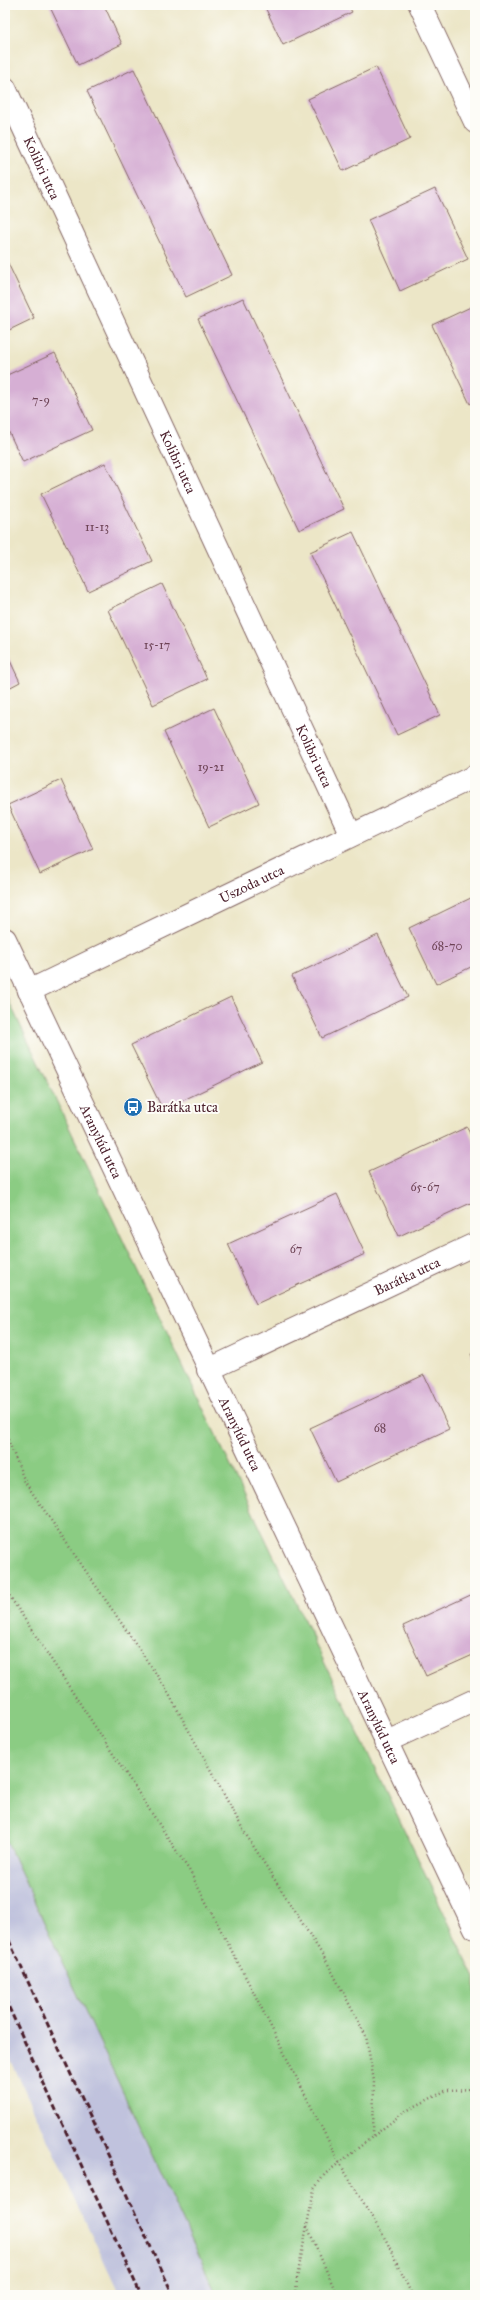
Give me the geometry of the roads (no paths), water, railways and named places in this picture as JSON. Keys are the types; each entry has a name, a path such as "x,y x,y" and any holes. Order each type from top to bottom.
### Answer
{"street":[{"path":"420,5 475,122"},
{"name":"Kolibri utca","path":"5,88 351,835"},
{"name":"Uszoda utca","path":"28,991 475,776"},
{"name":"Aranylúd utca","path":"5,940 208,1370 475,1928"},
{"name":"Barátka utca","path":"208,1370 475,1244"},
{"path":"385,1742 475,1700"}],"railway":[{"path":"5,1932 173,2295"},
{"path":"5,1999 141,2295"}],"place":[{"name":"Barátka utca","path":"133,1107"}]}
